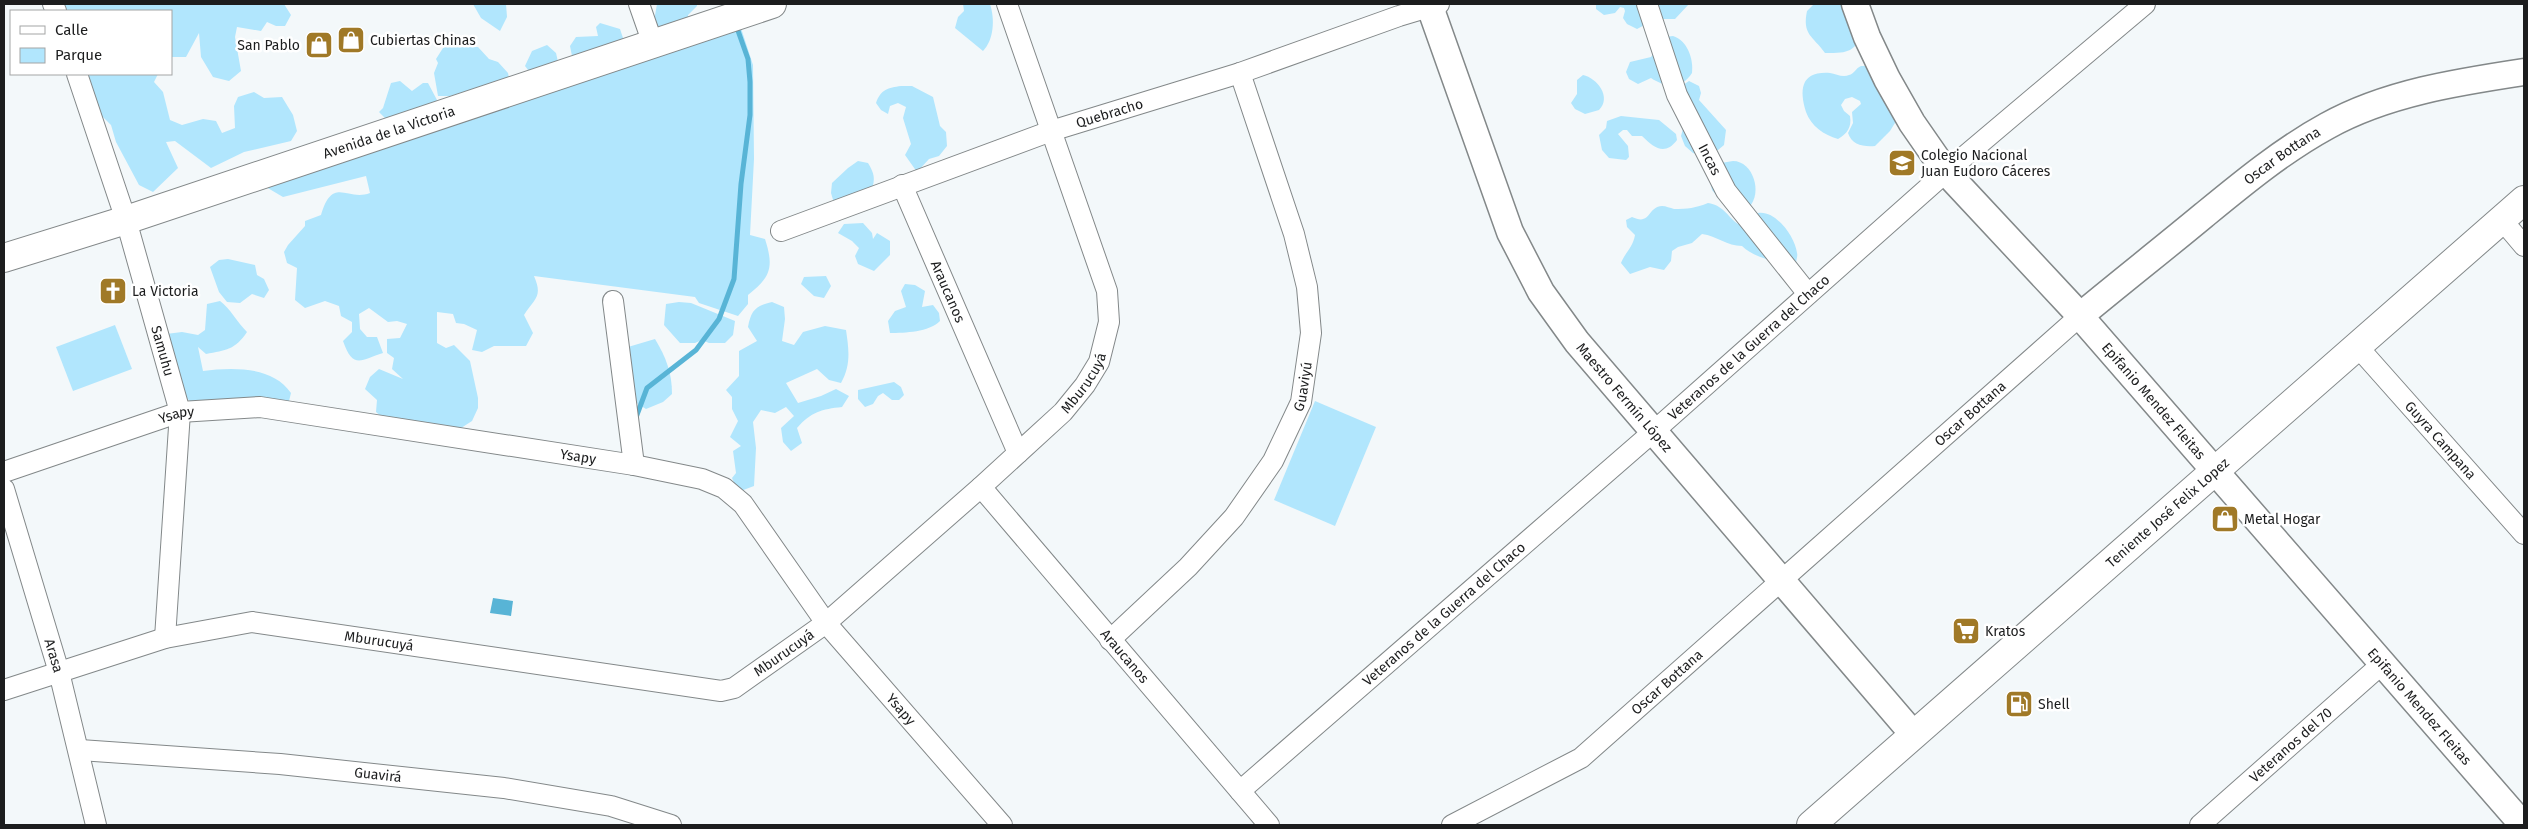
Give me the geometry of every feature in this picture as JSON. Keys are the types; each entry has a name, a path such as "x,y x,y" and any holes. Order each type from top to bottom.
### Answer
{"main road":[{"name":"Avenida de la Victoria","path":"4,258 126,220 772,4"},
{"name":"Teniente José Felix Lopez","path":"1811,825 2217,472 2524,200"}],"street":[{"path":"639,4 653,44"},
{"name":"Mburucuyá","path":"4,690 165,638 239,624 263,623 721,691 734,688 826,623 981,487 1063,412 1085,386 1099,362 1109,322 1107,291 1007,4"},
{"name":"Incas","path":"1647,4 1677,95 1726,191 1808,294"},
{"name":"Epifanio Mendez Fleitas","path":"1855,4 1867,37 1887,80 1912,123 1946,172 2080,316 2523,825"},
{"name":"Veteranos de la Guerra del Chaco","path":"1240,792 1653,432 1946,172 2145,4"},
{"name":"Quebracho","path":"781,231 902,184 1051,131 1240,73 1433,5"},
{"name":"Maestro Fermín López","path":"1433,5 1510,232 1545,298 1576,342 1914,735"},
{"name":"Oscar Bottana","path":"1452,825 1581,758 2080,316 2279,156 2328,125 2369,108 2417,92 2524,72"},
{"name":"Guaviyú","path":"1110,640 1188,567 1234,517 1273,461 1301,402 1311,333 1307,287 1294,234 1240,73"},
{"name":"Samuhu","path":"77,75 126,220 180,412 165,638"},
{"name":"Araucanos","path":"902,184 1018,453"},
{"path":"2502,220 2524,246"},
{"path":"613,301 634,465"},
{"name":"Guyra Campana","path":"2357,346 2524,534"},
{"name":"Ysapy","path":"4,472 180,412 260,407 634,465 702,479 724,488 743,504 826,623 1002,825"},
{"name":"Araucanos","path":"981,487 1269,825"},
{"name":"Arasa","path":"4,489 59,672 80,750 96,825"},
{"name":"Veteranos del 70","path":"2200,825 2382,664"},
{"name":"Guavirá","path":"80,750 280,764 504,788 611,806 671,825"}],"green space":[{"path":"62,4 284,4 291,15 285,26 276,26 267,22 261,31 237,27 235,37 241,71 229,81 213,77 201,57 199,33 186,57 172,57 172,10 60,10"},
{"path":"473,4 506,4 507,17 500,31 481,18"},
{"path":"657,4 697,4 697,6 688,15 688,23 659,33 654,21"},
{"path":"963,4 990,4 993,16 992,29 987,46 983,51 955,28 958,17 964,11"},
{"path":"1596,4 1689,4 1675,19 1656,19 1637,29 1627,24 1623,18 1624,8 1620,7 1615,13 1604,15 1596,9"},
{"path":"1814,4 1858,4 1866,31 1854,47 1846,52 1825,53 1807,30 1807,11"},
{"path":"739,22 753,65 754,159 750,235 765,239 770,264 766,277 748,295 748,304 738,316 699,303 695,297 534,276 538,293 524,315 533,333 526,346 494,346 482,352 472,350 477,330 464,324 456,323 453,314 437,312 437,343 446,348 454,345 470,361 478,398 478,408 472,421 458,430 389,423 376,412 377,400 365,389 370,377 379,369 403,379 392,369 394,358 387,353 387,339 400,338 407,324 397,321 388,322 369,308 359,314 360,329 367,337 377,337 383,353 363,360 358,361 354,359 350,356 343,341 352,332 352,322 341,316 339,306 325,301 305,308 295,300 297,268 287,263 284,252 305,226 305,221 321,215 330,196 341,192 354,195 370,193 366,176 283,197 266,187"},
{"path":"600,23 620,29 624,41 572,56 570,46 576,37 598,36 596,27"},
{"path":"1673,36 1686,46 1691,56 1692,73 1688,78 1679,84 1673,85 1662,84 1651,78 1638,84 1629,79 1626,72 1630,62 1651,57 1665,37"},
{"path":"452,43 465,47 478,47 489,59 498,62 508,73 510,83 491,94 467,91 450,96 438,96 434,73 438,63 436,59 443,48"},
{"path":"547,45 556,53 559,66 532,75 525,66 532,51"},
{"path":"1861,66 1869,66 1882,90 1879,93 1898,118 1890,131 1875,146 1855,143 1848,133 1853,123 1852,112 1861,104 1860,101 1852,97 1845,99 1841,105 1850,116 1850,124 1844,135 1838,139 1815,126 1808,117 1804,104 1803,89 1804,83 1808,78 1820,73 1847,76"},
{"path":"83,75 158,75 154,82 163,92 170,120 182,125 203,119 216,121 222,133 235,128 234,106 238,97 254,92 264,98 282,97 293,115 297,131 291,141 244,152 211,168 175,141 166,142 178,168 153,192 139,185 116,142 111,125 102,116 83,79"},
{"path":"1583,75 1598,84 1604,99 1603,105 1599,110 1585,114 1575,109 1571,103 1577,94 1577,80"},
{"path":"400,81 412,91 423,83 428,83 437,100 434,109 386,119 379,112 383,108 391,83"},
{"path":"1689,81 1699,86 1701,93 1699,100 1726,130 1724,145 1718,150 1700,155 1693,153 1685,146 1681,136 1684,125 1683,85"},
{"path":"901,86 912,86 933,97 940,126 946,132 947,146 939,156 929,159 917,172 905,155 911,144 903,118 906,107 898,103 890,106 888,114 881,110 876,103 883,92"},
{"path":"1621,116 1659,120 1676,134 1677,140 1673,145 1664,149 1655,147 1642,136 1632,136 1627,130 1623,130 1618,134 1628,146 1629,157 1626,160 1609,158 1602,150 1599,135 1606,128 1607,121"},
{"path":"858,161 868,163 872,170 874,180 871,191 834,203 831,193 832,183"},
{"path":"1740,162 1746,166 1754,179 1755,194 1749,207 1722,202 1712,190 1709,176 1721,163"},
{"path":"1708,203 1721,208 1738,224 1758,213 1765,213 1778,220 1793,240 1797,254 1796,264 1760,257 1742,246 1702,234 1692,243 1672,251 1671,261 1664,270 1650,267 1630,274 1621,263 1633,243 1635,235 1627,227 1626,220 1632,217 1638,219 1646,218 1657,207 1683,209"},
{"path":"863,223 872,233 873,239 877,233 890,241 890,255 874,271 858,264 855,256 859,248 852,241 838,233 844,224"},
{"path":"228,259 255,265 257,275 264,279 269,290 264,298 252,294 240,303 227,302 219,292 210,267 219,260"},
{"path":"826,276 831,286 824,298 814,296 801,284 804,277"},
{"path":"905,284 915,285 925,291 922,307 933,305 939,313 940,321 930,328 923,330 890,333 888,321 895,311 906,307 901,291"},
{"path":"220,301 247,332 234,346 225,350 206,354 198,347 203,371 239,369 263,373 283,384 291,393 288,405 242,408 220,399 198,407 185,397 166,334 182,332 198,335 205,330 207,304"},
{"path":"772,302 784,307 785,319 782,341 794,345 803,332 825,326 846,330 848,357 841,383 829,380 817,369 786,383 798,403 836,389 849,396 842,407 817,412 807,418 797,428 802,443 791,451 783,442 781,428 794,416 786,407 775,413 761,410 753,422 756,448 754,486 738,492 732,478 736,473 733,451 741,446 730,437 738,421 732,409 732,397 726,390 739,376 739,351 757,341 748,327 752,313 758,307"},
{"path":"691,303 735,321 733,335 725,343 709,343 702,340 695,343 680,343 664,325 666,304"},
{"path":"115,325 132,369 73,391 56,347"},
{"path":"655,339 668,365 672,394 663,402 646,409 635,402 628,347"},
{"path":"894,382 901,387 904,395 899,400 892,400 883,393 878,396 873,404 865,407 858,399 858,390"},
{"path":"1315,401 1376,427 1335,526 1274,500"}],"shaded area":[{"path":"493,598 513,601 511,616 490,613"}],"waterway":[{"path":"635,420 647,388 696,350 719,319 734,279 741,184 750,115 748,59 736,25"}],"place":[{"name":"Cubiertas Chinas","path":"351,40"},
{"name":"San Pablo","path":"319,45"},
{"name":"Colegio Nacional Juan Eudoro Cáceres","path":"1902,163"},
{"name":"La Victoria","path":"113,291"},
{"name":"Metal Hogar","path":"2225,519"},
{"name":"Kratos","path":"1966,631"},
{"name":"Shell","path":"2019,704"}]}
